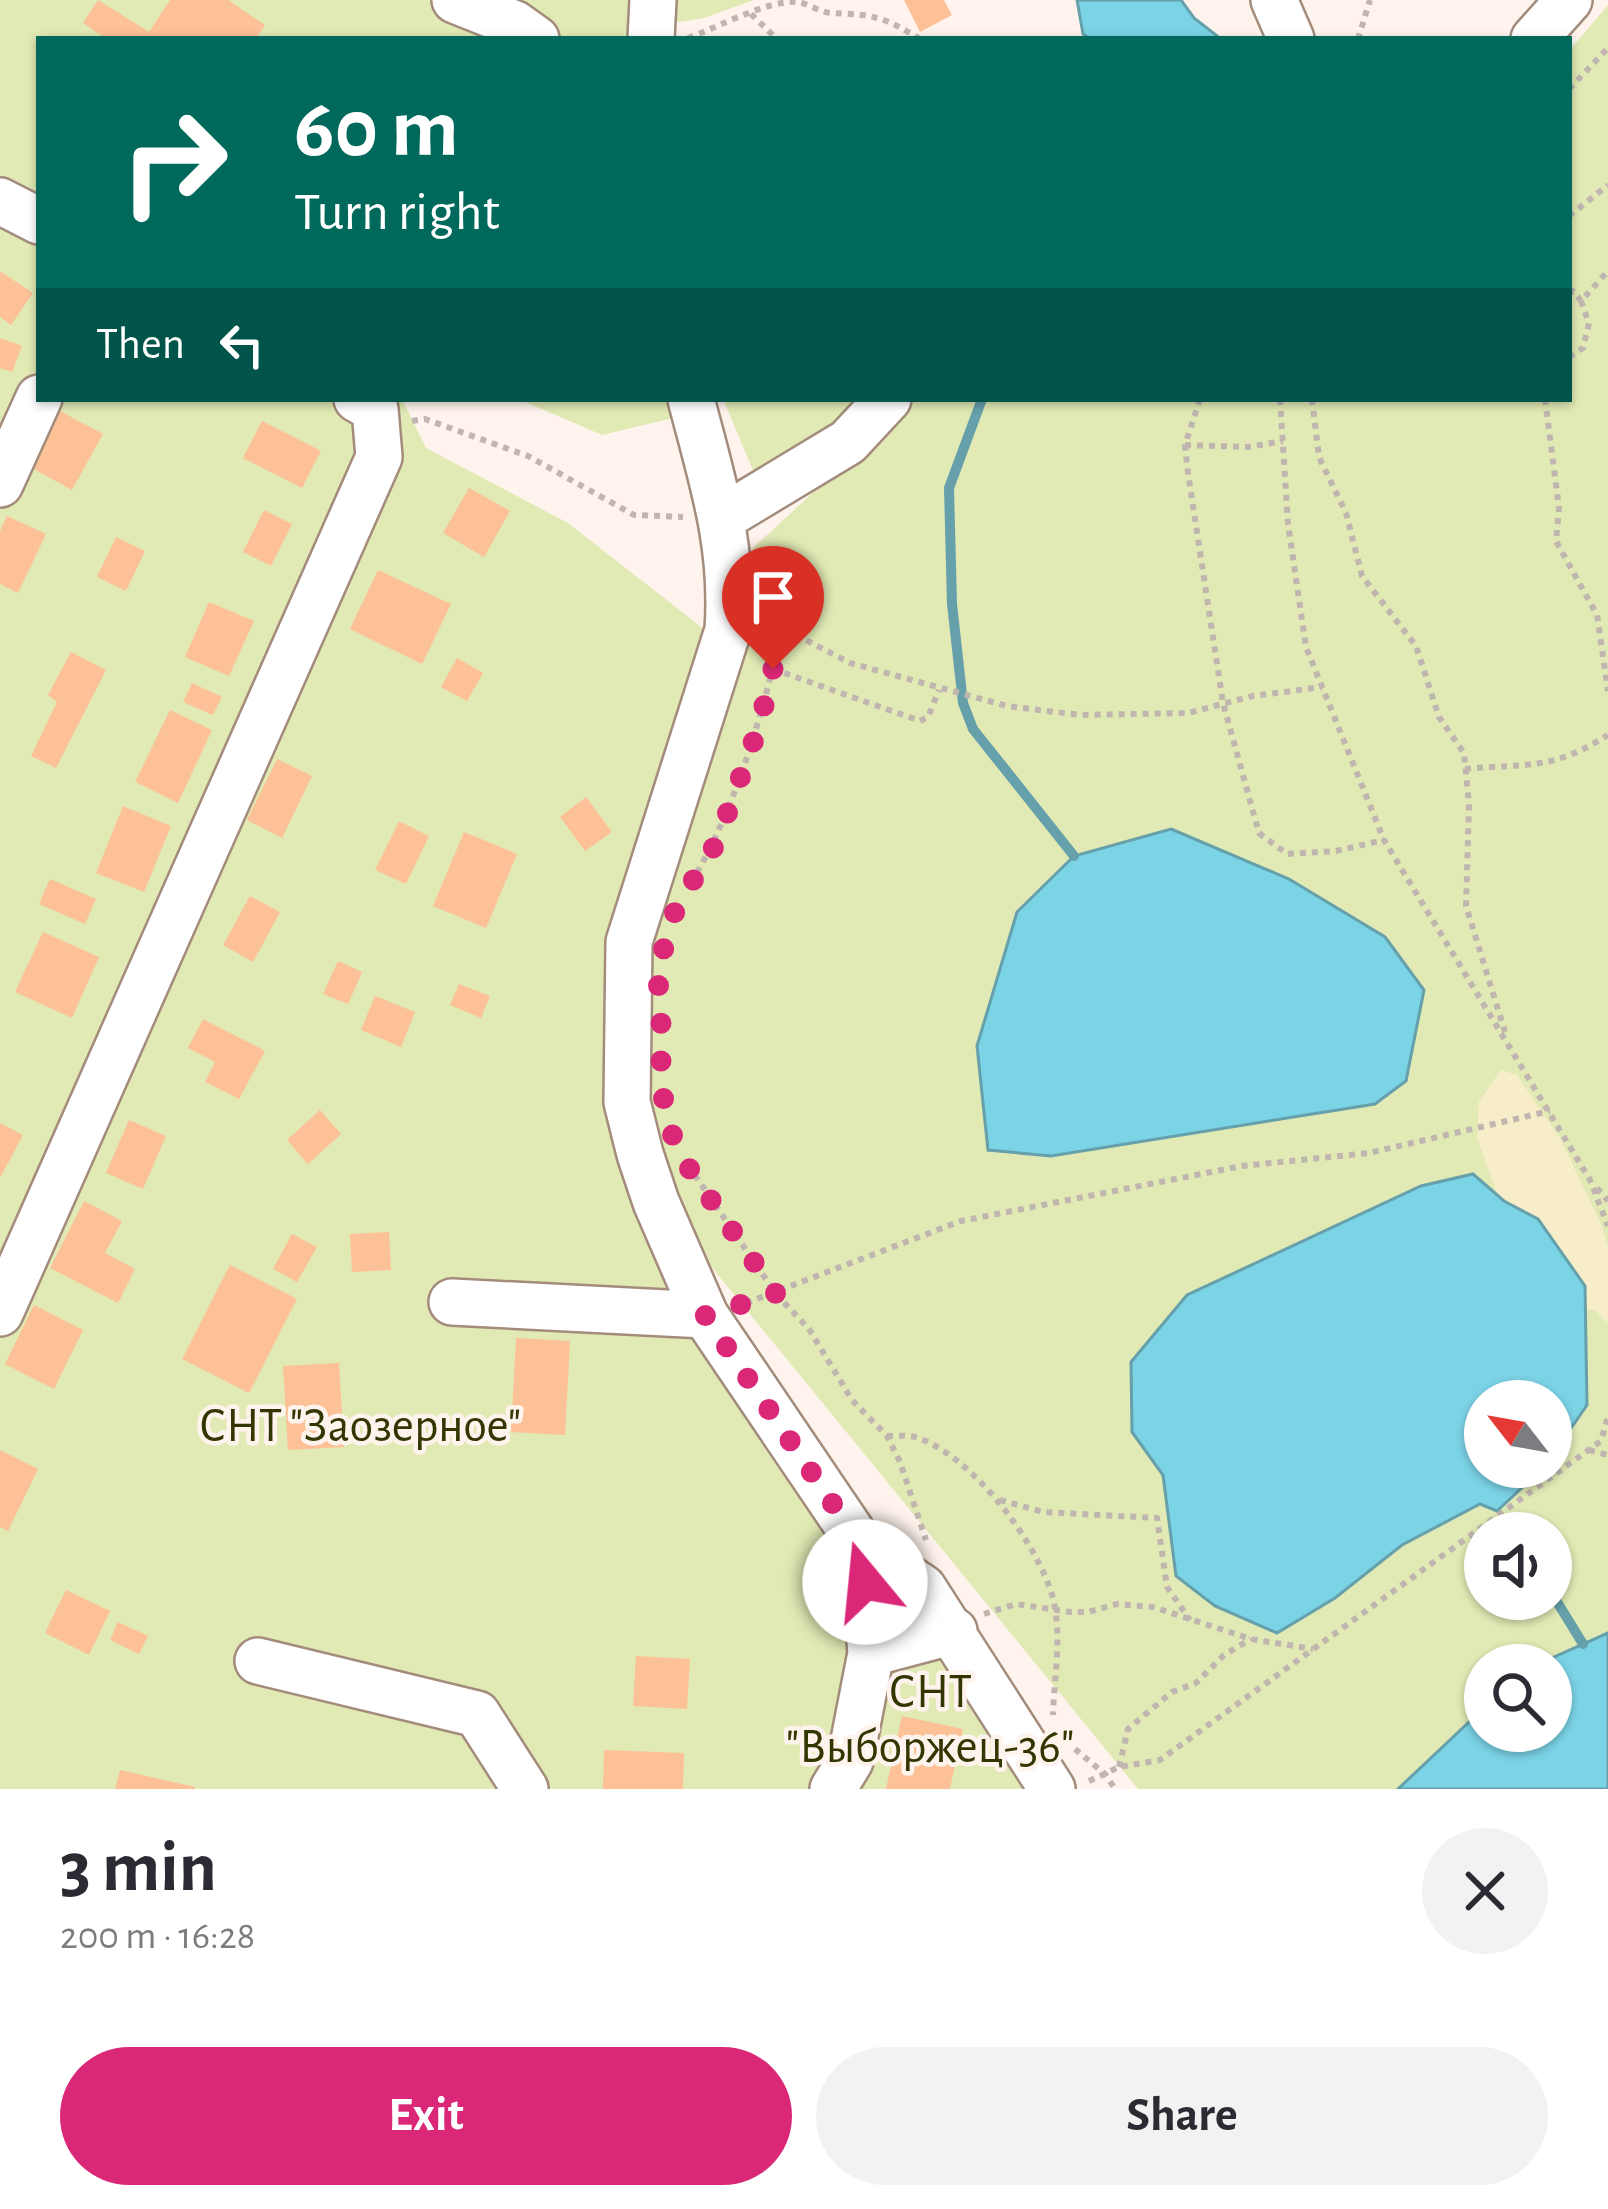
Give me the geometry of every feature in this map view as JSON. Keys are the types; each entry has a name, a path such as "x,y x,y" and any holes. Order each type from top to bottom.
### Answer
{"street":[{"path":"455,0 515,24 532,36"},
{"path":"651,36 652,0"},
{"path":"1274,0 1291,36"},
{"path":"1537,36 1569,0"},
{"path":"0,201 36,219"},
{"path":"0,484 37,402"},
{"path":"692,402 722,518 731,581 728,630 629,942 627,1102 656,1202 705,1315 862,1547 871,1653 850,1761 833,1789"},
{"path":"722,518 848,442 885,402"},
{"path":"0,1313 379,457 367,415"},
{"path":"452,1302 705,1315"},
{"path":"862,1547 927,1569 954,1631 1070,1785"},
{"path":"871,1653 954,1631"},
{"path":"258,1661 477,1714 525,1789"}],"path":[{"path":"1359,36 1370,0"},
{"path":"693,36 782,2 799,2 826,13 860,12 915,36"},
{"path":"751,14 774,36"},
{"path":"1572,86 1608,48"},
{"path":"1572,214 1608,185"},
{"path":"1581,301 1608,272"},
{"path":"1572,292 1589,323 1583,348 1572,355"},
{"path":"1199,402 1185,445 1223,703 1258,833 1287,854 1336,851 1384,840"},
{"path":"1280,402 1288,524 1306,647 1384,840 1550,1111 1590,1180 1608,1226"},
{"path":"1312,402 1319,457 1346,513 1362,576 1416,646 1439,717 1464,753 1466,906 1507,1041"},
{"path":"1545,402 1559,508 1556,541 1597,614 1608,692"},
{"path":"367,415 425,419 528,456 634,515 722,518"},
{"path":"1185,445 1248,447 1283,442"},
{"path":"730,599 850,662 982,702 1080,715 1187,713 1322,687"},
{"path":"685,893 717,842 759,726 783,628"},
{"path":"773,669 920,722 928,717 940,688"},
{"path":"1466,770 1545,765 1582,752 1608,735"},
{"path":"705,1315 776,1294 961,1221 1242,1166 1369,1153 1550,1111"},
{"path":"680,1149 776,1294 809,1329 852,1400 887,1436 900,1462 927,1569"},
{"path":"1590,1180 1608,1201"},
{"path":"1070,1785 1119,1767 1160,1760 1605,1439 1608,1417"},
{"path":"887,1436 916,1438 959,1463 1029,1540 1054,1610 1059,1652 1053,1731 1042,1712"},
{"path":"1589,1450 1608,1455"},
{"path":"996,1499 1043,1512 1157,1518 1167,1587 1191,1621"},
{"path":"954,1631 1000,1606 1088,1612 1117,1604 1154,1607 1251,1639 1312,1649"},
{"path":"1119,1767 1128,1730 1172,1692 1196,1683 1224,1655 1251,1639"},
{"path":"1070,1745 1105,1774 1115,1789"}],"green space":[{"name":"СНТ \"Заозерное\"","path":"0,0 754,0 704,18 652,26 651,36 36,36 36,402 403,402 426,448 568,523 723,644 629,942 656,1202 862,1547 833,1789 0,1789"},
{"path":"1608,5 1608,1789 1138,1789 709,1264 647,1117 640,970 724,719 753,548 911,402 1572,402 1572,47"},
{"path":"525,402 692,402 694,413 602,435"},
{"path":"724,402 863,402 839,431 755,475"},
{"name":"СНТ \"Выборжец-36\"","path":"959,1639 1054,1789 846,1789 877,1651"}],"sand":[{"path":"1501,1070 1517,1075 1561,1140 1601,1224 1608,1247 1608,1323 1594,1310 1586,1310 1585,1286 1538,1219 1498,1196 1477,1138 1479,1101"}],"water":[{"path":"1077,0 1181,0 1217,36 1086,36"},
{"path":"1171,829 1289,879 1385,937 1424,990 1406,1081 1375,1104 1051,1156 988,1150 977,1046 1017,912 1074,856"},
{"path":"1473,1174 1504,1201 1538,1219 1585,1286 1587,1405 1572,1427 1572,1380 1464,1380 1464,1488 1522,1488 1497,1511 1480,1504 1402,1545 1335,1598 1277,1633 1215,1606 1176,1576 1163,1475 1132,1432 1131,1362 1187,1295 1421,1186"},
{"path":"1608,1633 1608,1789 1398,1789 1464,1727 1464,1752 1572,1752 1572,1649"}],"building":[{"path":"98,0 149,32 170,0 228,0 265,25 258,36 102,36 83,23"},
{"path":"904,0 944,0 952,15 920,32"},
{"path":"0,271 33,293 11,325 0,317"},
{"path":"0,338 22,346 12,372 0,368"},
{"path":"60,411 103,434 72,490 30,467"},
{"path":"262,421 321,451 302,488 243,458"},
{"path":"469,488 510,511 484,557 443,533"},
{"path":"264,510 292,524 271,566 243,552"},
{"path":"7,516 46,534 18,593 0,584 0,531"},
{"path":"116,537 145,551 126,591 97,577"},
{"path":"378,570 451,604 422,664 350,629"},
{"path":"209,602 254,621 229,676 185,657"},
{"path":"71,652 106,670 56,768 31,756 57,702 48,695"},
{"path":"457,658 483,673 467,701 441,687"},
{"path":"192,683 222,697 213,715 183,702"},
{"path":"170,710 212,730 178,803 135,782"},
{"path":"277,759 312,776 282,838 247,820"},
{"path":"586,797 612,832 585,851 560,817"},
{"path":"123,806 171,826 144,892 96,873"},
{"path":"399,821 429,836 406,884 375,870"},
{"path":"464,832 517,854 486,928 433,906"},
{"path":"50,879 96,899 85,924 39,904"},
{"path":"250,896 280,912 253,962 223,945"},
{"path":"43,932 99,957 72,1018 15,992"},
{"path":"338,961 362,972 348,1004 323,994"},
{"path":"459,984 490,996 481,1018 450,1005"},
{"path":"375,996 415,1012 401,1047 361,1030"},
{"path":"203,1019 265,1051 239,1099 205,1082 215,1062 188,1048"},
{"path":"320,1110 341,1134 308,1164 287,1140"},
{"path":"129,1120 166,1136 143,1189 106,1173"},
{"path":"0,1123 23,1135 0,1178"},
{"path":"84,1201 122,1221 105,1253 135,1269 118,1303 50,1268"},
{"path":"389,1232 391,1270 352,1272 350,1234"},
{"path":"292,1234 317,1247 297,1282 273,1269"},
{"path":"230,1265 297,1299 249,1393 182,1359"},
{"path":"34,1305 83,1330 54,1389 5,1364"},
{"path":"516,1338 570,1341 565,1435 511,1432"},
{"path":"339,1363 344,1447 288,1450 283,1366"},
{"path":"0,1450 38,1469 8,1531 0,1527"},
{"path":"66,1590 110,1611 89,1655 45,1633"},
{"path":"118,1622 148,1636 139,1654 110,1640"},
{"path":"636,1656 690,1659 687,1709 633,1706"},
{"path":"902,1716 963,1729 950,1789 886,1789"},
{"path":"604,1750 684,1753 683,1789 603,1789"},
{"path":"120,1770 195,1787 195,1789 115,1789"}],"waterway":[{"path":"981,402 949,488 952,604 963,703 973,729 1074,856"},
{"path":"1568,1620 1583,1644"}],"route":[{"path":"773,669 759,726 717,842 676,908 657,971 661,1086 670,1130 689,1168 776,1294 705,1315 862,1547 865,1582"}]}
